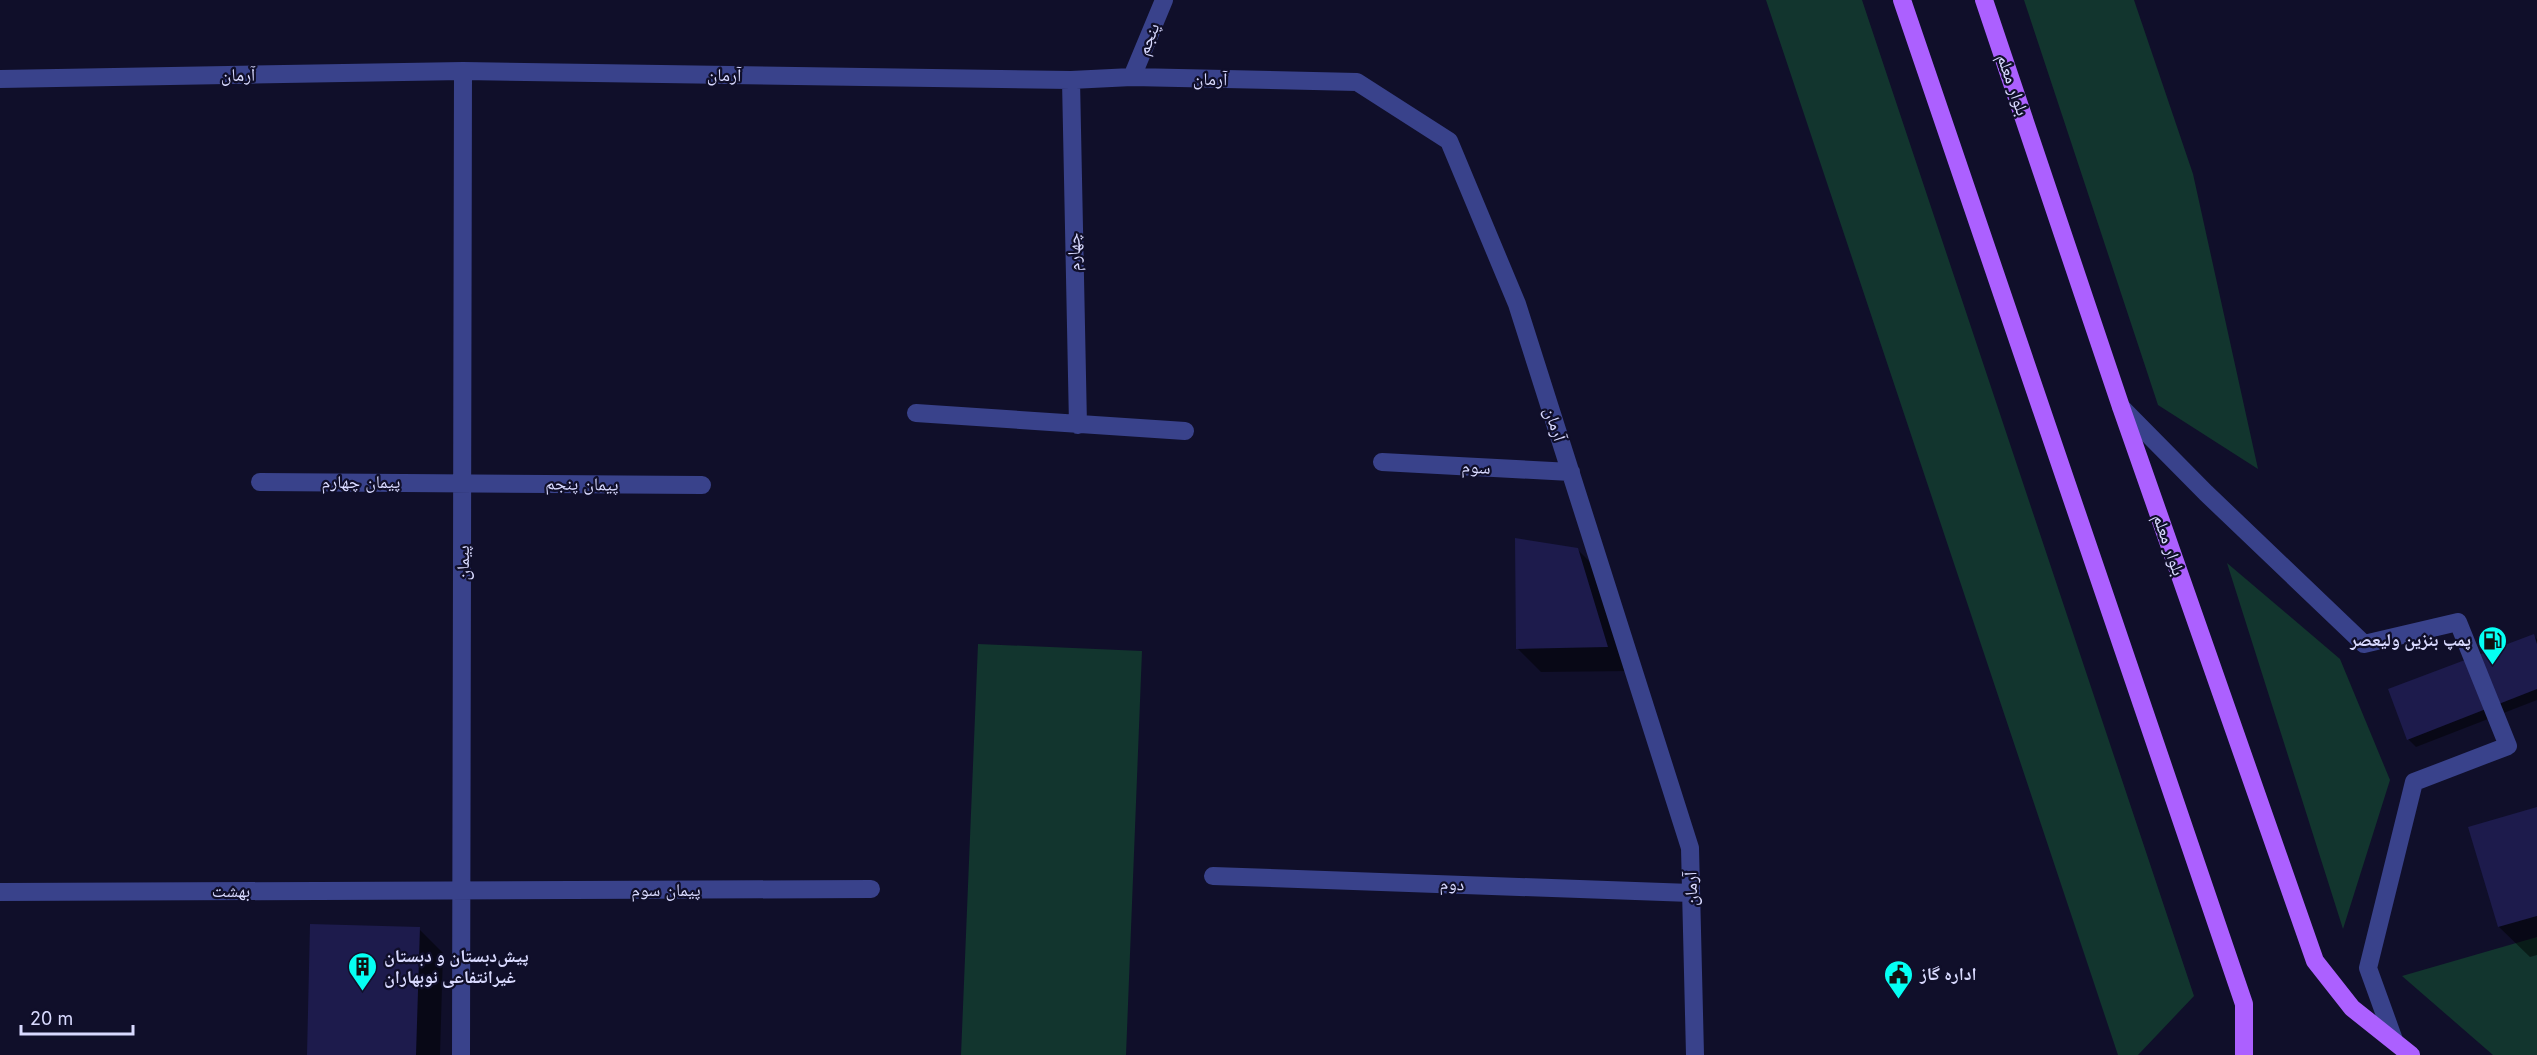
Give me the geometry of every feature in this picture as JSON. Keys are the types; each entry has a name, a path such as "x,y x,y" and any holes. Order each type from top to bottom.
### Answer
{"main road":[{"path":"1902,0 2244,1004 2244,1055"},
{"name":"بلوار معلم","path":"1984,0 2121,407 2315,961 2352,1008 2411,1055"}],"street":[{"name":"پنجم","path":"1132,77 1164,0"},
{"name":"آرمان","path":"0,79 463,71 1071,80 1132,77 1357,82 1449,141 1517,304 1690,848 1695,1055"},
{"name":"پیمان","path":"462,1055 463,71"},
{"name":"چهارم","path":"1071,80 1078,424"},
{"path":"2121,407 2206,494 2364,644 2458,622 2508,746 2414,782 2368,968 2394,1040"},
{"path":"916,413 1185,431"},
{"name":"سوم","path":"1382,462 1570,472"},
{"name":"پیمان چهارم","path":"260,482 463,482"},
{"name":"پیمان پنجم","path":"463,482 702,485"},
{"name":"دوم","path":"1213,876 1691,893"},
{"name":"پیمان سوم","path":"462,890 871,889"},
{"name":"بهشت","path":"0,892 462,890"}],"green space":[{"path":"1766,0 1862,0 2194,996 2138,1055 2118,1055"},
{"path":"2024,0 2134,0 2193,174 2258,469 2158,405"},
{"path":"2227,563 2340,659 2390,780 2343,929"},
{"path":"978,644 1142,651 1126,1055 961,1055"},
{"path":"2537,937 2537,1055 2493,1055 2402,976"}],"building":[{"path":"1515,538 1578,548 1608,647 1516,649"},
{"name":"پمپ بنزین ولیعصر","path":"2534,634 2537,644 2537,689 2407,740 2388,689"},
{"path":"2537,807 2537,916 2498,927 2468,827"},
{"name":"پیش‌دبستان و دبستان غیرانتفاعی نوبهاران","path":"310,924 420,927 416,1055 307,1055"}],"place":[{"name":"پمپ بنزین ولیعصر","path":"2492,666"},
{"name":"پیش‌دبستان و دبستان غیرانتفاعی نوبهاران","path":"363,992"},
{"name":"اداره گاز","path":"1899,1000"}]}
